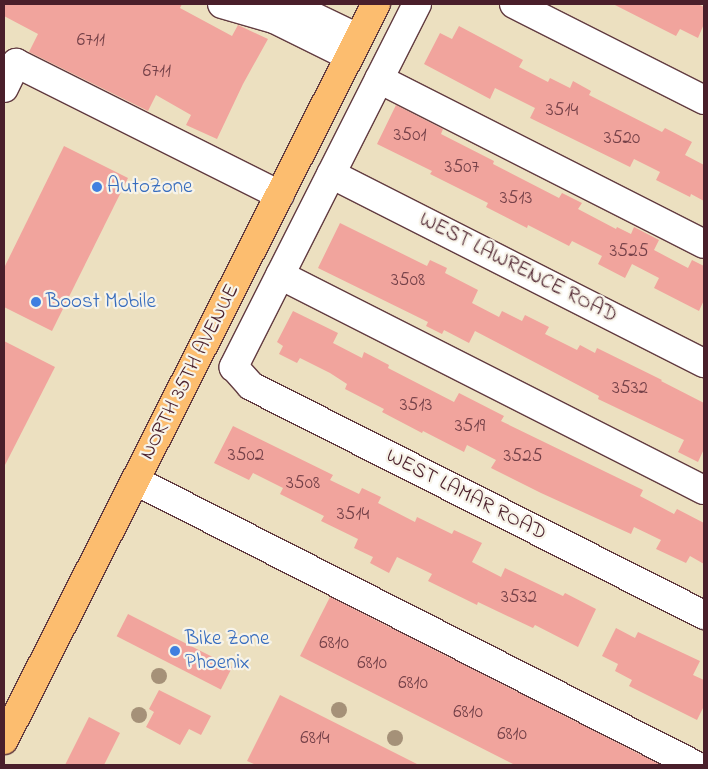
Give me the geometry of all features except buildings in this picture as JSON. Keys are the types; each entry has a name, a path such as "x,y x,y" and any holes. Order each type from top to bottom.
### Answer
{"main road":[{"name":"NORTH 35TH AVENUE","path":"4,740 376,4"}],"street":[{"path":"222,4 274,19 354,47"},
{"path":"287,4 354,47"},
{"name":"NORTH 35TH AVENUE","path":"234,367 417,4"},
{"path":"514,4 704,100"},
{"path":"4,88 16,63 280,195"},
{"path":"379,79 704,244"},
{"name":"WEST LAWRENCE ROAD","path":"331,174 704,363"},
{"path":"280,275 704,490"},
{"name":"WEST LAMAR ROAD","path":"234,367 250,386 704,615"},
{"path":"136,481 696,765"}],"place":[{"name":"AutoZone","path":"97,187"},
{"name":"Boost Mobile","path":"36,302"},
{"name":"Bike Zone Phoenix","path":"175,651"}]}
